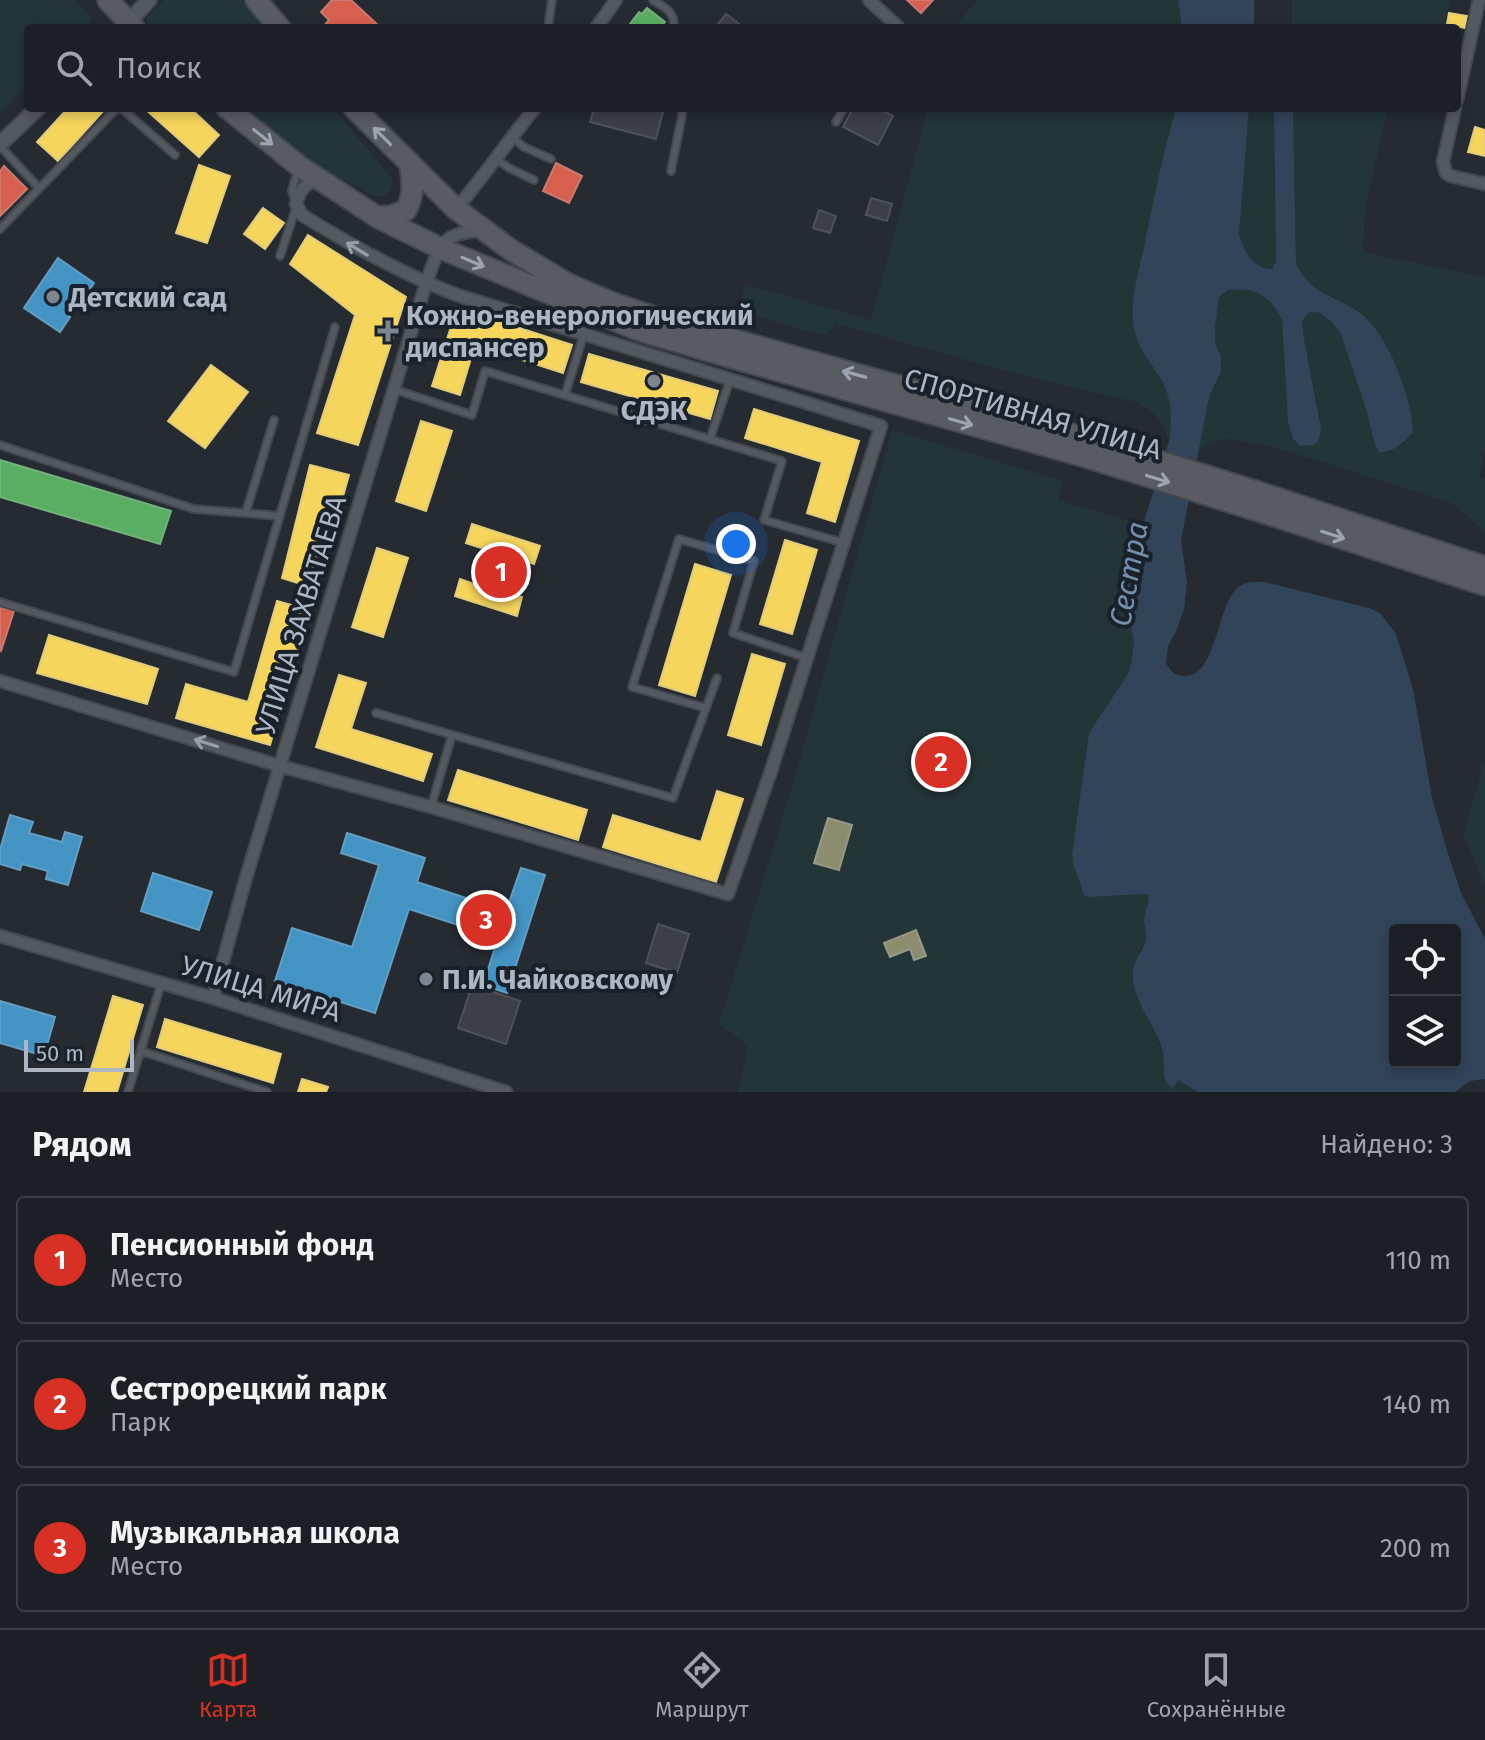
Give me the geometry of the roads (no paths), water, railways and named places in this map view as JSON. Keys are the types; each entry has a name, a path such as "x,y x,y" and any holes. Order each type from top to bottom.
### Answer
{"highway":[{"path":"108,0 126,24"},
{"path":"256,0 277,24"},
{"path":"232,112 299,166 377,217 440,248 567,292"},
{"path":"358,112 456,209 567,292"},
{"path":"377,217 392,216 406,210 412,198 410,163"},
{"name":"СПОРТИВНАЯ УЛИЦА","path":"567,292 638,330 697,348 1087,448 1485,567"},
{"name":"СПОРТИВНАЯ УЛИЦА","path":"1262,502 1485,585"}],"street":[{"path":"130,24 149,0"},
{"path":"599,24 616,0"},
{"path":"869,0 895,24"},
{"path":"1461,82 1479,0"},
{"path":"0,145 34,112"},
{"path":"456,209 532,112"},
{"path":"1454,112 1443,162 1446,173 1485,184"},
{"path":"0,681 280,766 728,894 771,771 881,426 426,283 368,255 302,215 296,204 300,190 318,179"},
{"path":"440,248 463,231 483,230"},
{"name":"УЛИЦА ЗАХВАТАЕВА","path":"213,998 245,881 393,389 440,248"},
{"name":"УЛИЦА МИРА","path":"0,936 213,998 504,1092"}],"lane":[{"path":"549,24 552,0"},
{"path":"653,0 669,11 675,24"},
{"path":"0,229 115,112"},
{"path":"124,112 175,155"},
{"path":"671,171 682,112"},
{"path":"836,122 842,112"},
{"path":"512,137 524,147 551,159"},
{"path":"0,145 39,188"},
{"path":"496,159 534,180"},
{"path":"280,256 296,204 292,191 299,166"},
{"path":"0,602 234,672 335,327"},
{"path":"565,395 584,334"},
{"path":"393,389 472,415 485,371 782,461 764,520 844,543"},
{"path":"710,439 730,380"},
{"path":"246,512 274,420"},
{"path":"0,445 194,509 280,516"},
{"path":"706,708 632,687 679,539 754,561 733,633 807,658"},
{"path":"376,713 673,798 717,678"},
{"path":"431,807 452,735"},
{"path":"128,1092 161,984"},
{"path":"141,1051 267,1092"}],"water":[{"path":"1178,0 1254,0 1254,24 1181,24"},
{"name":"Сестра","path":"1175,112 1249,112 1239,234 1250,258 1260,266 1272,269 1276,261 1274,112 1293,112 1296,264 1316,289 1360,313 1380,335 1397,367 1413,432 1394,449 1379,452 1340,332 1320,313 1309,312 1302,321 1321,428 1319,440 1314,445 1301,446 1293,439 1288,422 1282,320 1261,294 1228,290 1219,297 1215,343 1221,356 1221,371 1209,398 1181,540 1187,583 1184,609 1168,646 1166,663 1179,676 1197,672 1211,651 1232,594 1240,586 1252,582 1265,582 1369,608 1380,613 1396,634 1413,689 1432,798 1449,857 1461,893 1485,939 1485,1079 1470,1081 1455,1092 1198,1092 1178,1080 1173,1089 1164,1076 1162,1049 1133,980 1135,962 1146,939 1144,920 1149,896 1084,895 1072,854 1089,733 1131,665 1134,642 1126,600 1128,573 1169,441 1171,418 1168,395 1162,381 1137,340 1133,301"}],"place":[{"name":"Детский сад","path":"53,297"},
{"name":"Кожно-венерологический диспансер","path":"388,331"},
{"name":"СДЭК","path":"654,381"},
{"name":"Пенсионный фонд","path":"501,572"},
{"name":"Сестрорецкий парк","path":"941,762"},
{"name":"Музыкальная школа","path":"486,920"},
{"name":"П.И. Чайковскому","path":"426,979"}]}
